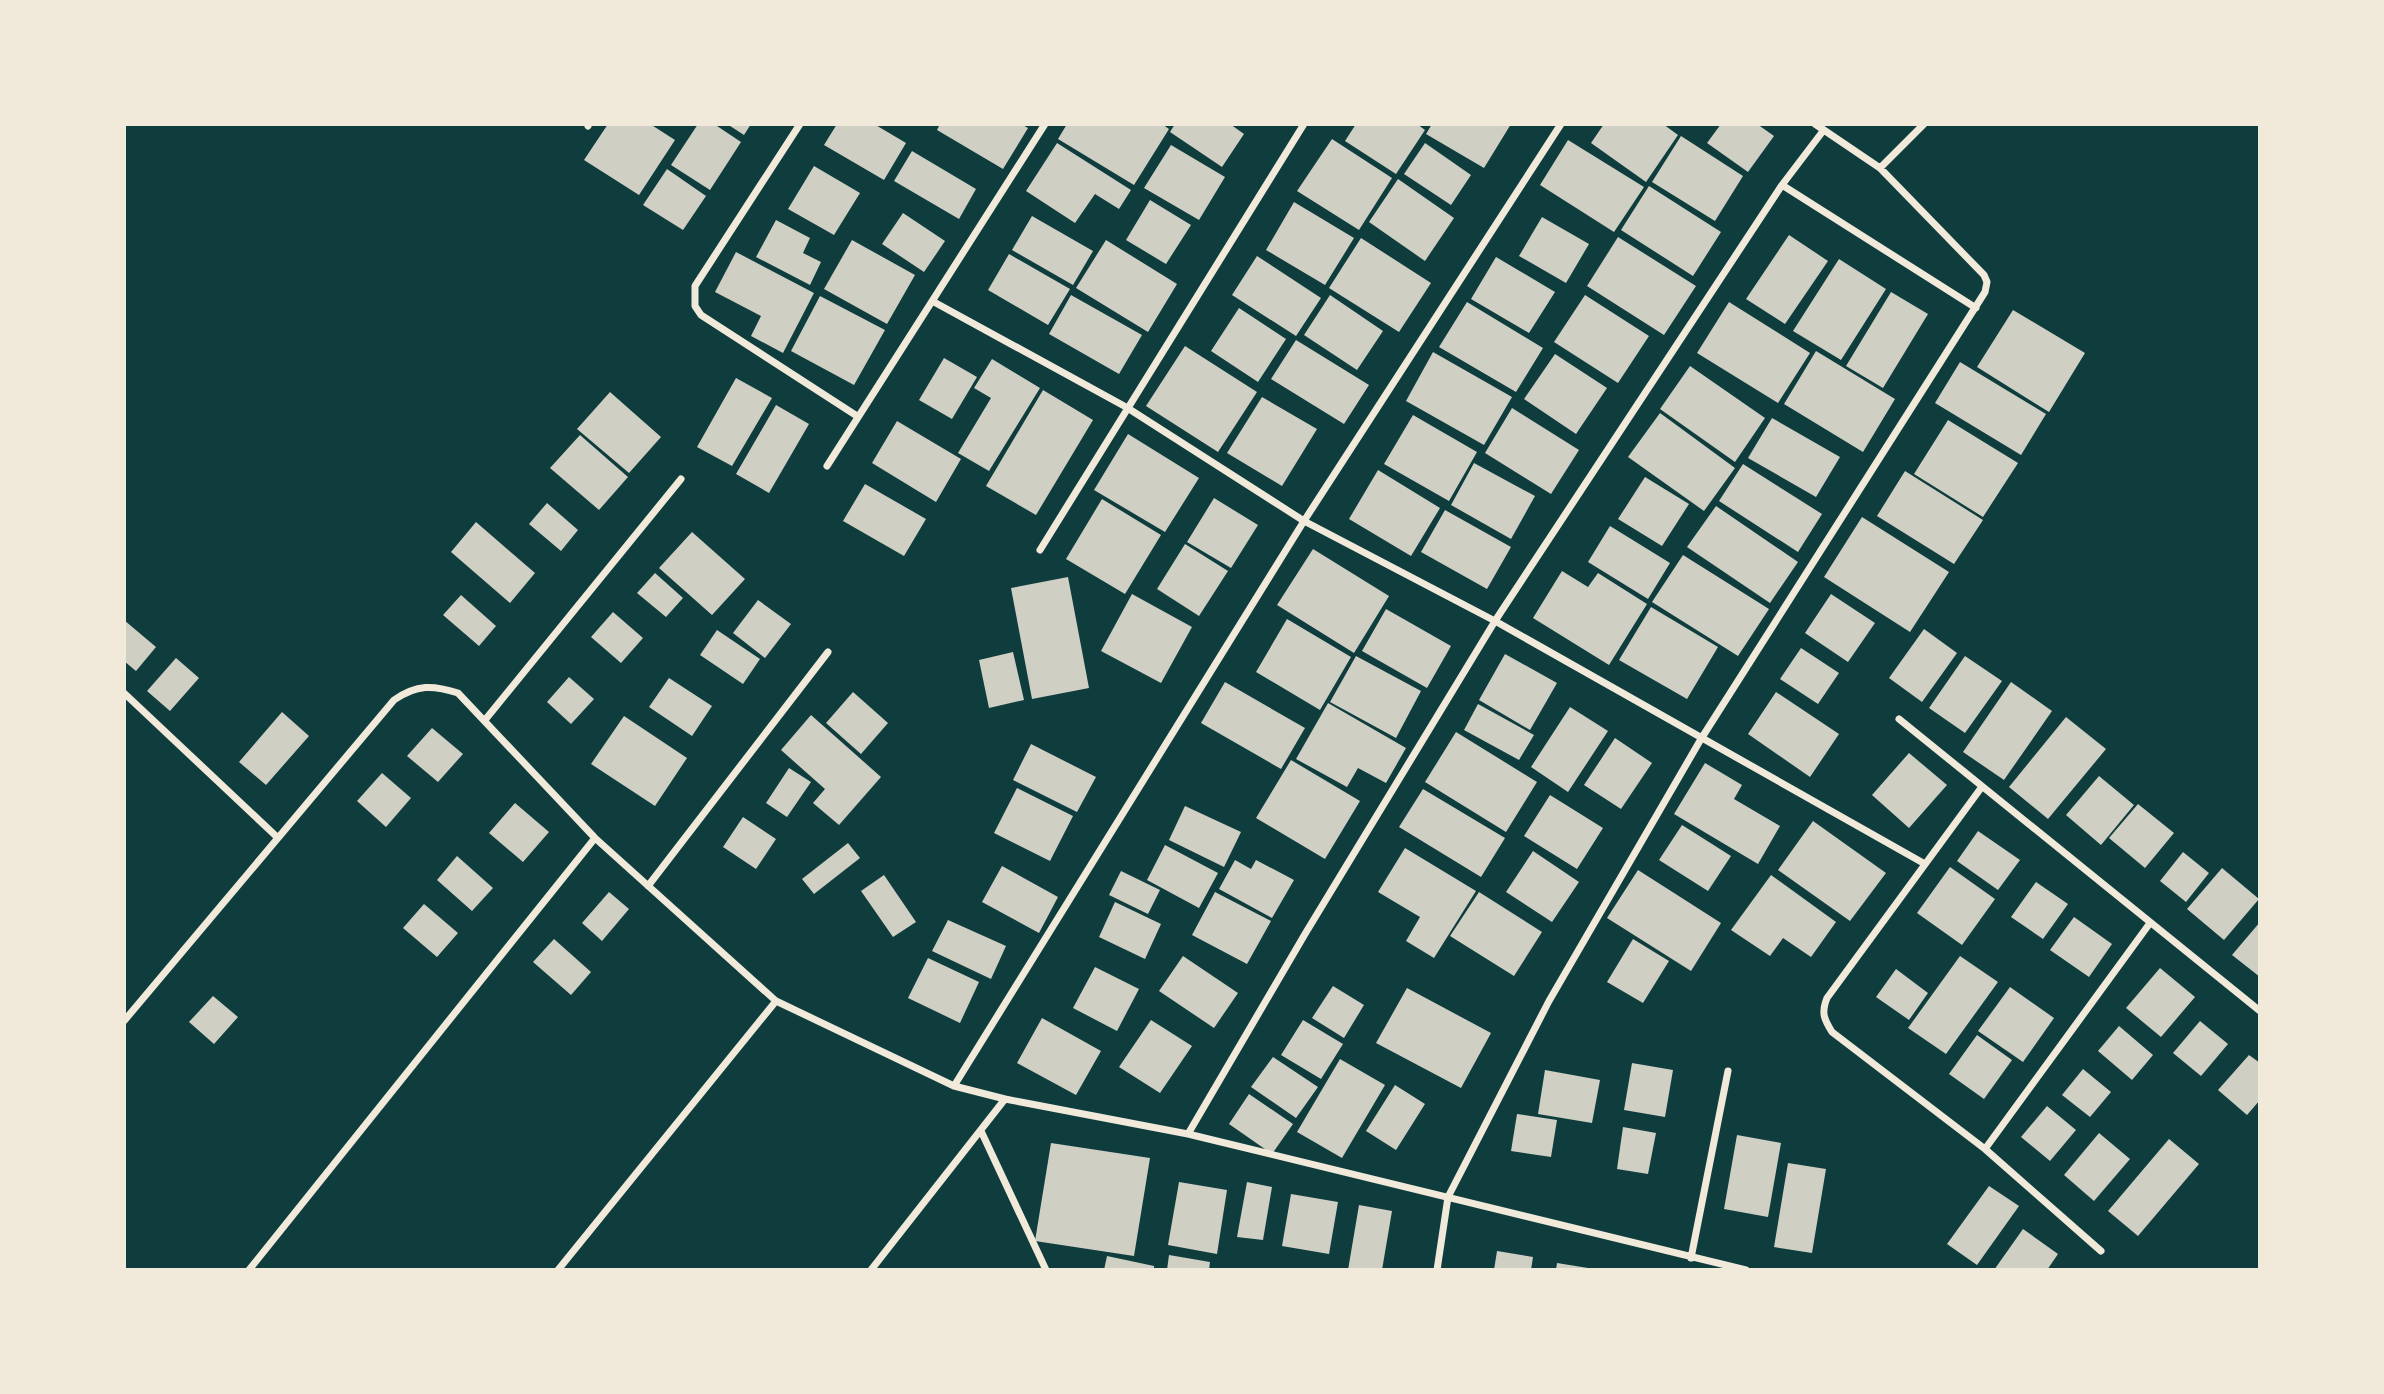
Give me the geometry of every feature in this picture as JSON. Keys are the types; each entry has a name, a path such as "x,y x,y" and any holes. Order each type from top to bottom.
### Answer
{"street":[{"path":"800,124 695,286 695,306 701,315 857,416"},
{"path":"827,466 1045,124"},
{"path":"1040,550 1126,407 1304,124"},
{"path":"954,1086 1304,522 1561,124"},
{"path":"1437,1270 1448,1196 1549,1001 1701,739 1985,292 1987,282 1984,275 1881,168 1815,124"},
{"path":"1881,168 1924,124"},
{"path":"1188,1134 1305,934 1495,621 1782,185 1823,131"},
{"path":"1782,185 1976,308"},
{"path":"934,302 1126,407 1304,522 1495,621 1925,864"},
{"path":"485,720 681,479"},
{"path":"648,886 828,652"},
{"path":"124,1021 394,700 409,690 426,686 458,693 595,838 776,1001 954,1086 1005,1099 1188,1134 1746,1270"},
{"path":"124,693 277,837"},
{"path":"1899,719 2260,1012"},
{"path":"1981,788 1827,998 1822,1011 1824,1019 1832,1032 1985,1149 2101,1251"},
{"path":"249,1270 595,838"},
{"path":"1985,1149 2150,923"},
{"path":"558,1270 776,1001"},
{"path":"1691,1258 1728,1071"},
{"path":"870,1270 1005,1099"},
{"path":"981,1131 1046,1270"}],"building":[{"path":"608,124 650,124 675,140 639,195 584,160"},
{"path":"698,124 714,124 741,142 710,190 671,165"},
{"path":"727,124 751,124 744,135"},
{"path":"837,124 874,124 906,143 884,180 824,145"},
{"path":"940,124 1021,124 1028,128 1003,169 937,130"},
{"path":"1067,124 1162,124 1169,129 1134,185 1058,139"},
{"path":"1175,124 1230,124 1244,134 1222,167 1170,132"},
{"path":"1356,124 1417,124 1425,130 1396,174 1345,141"},
{"path":"1432,124 1511,124 1484,168 1426,134"},
{"path":"1604,124 1663,124 1678,135 1646,182 1591,143"},
{"path":"1721,124 1757,124 1774,136 1748,172 1707,143"},
{"path":"1681,136 1743,176 1715,221 1652,182"},
{"path":"1332,139 1392,178 1359,230 1297,191"},
{"path":"1568,140 1644,187 1614,232 1540,185"},
{"path":"1057,143 1131,190 1119,209 1095,194 1075,223 1026,191"},
{"path":"1425,143 1471,175 1451,205 1404,174"},
{"path":"1171,145 1225,177 1199,220 1144,188"},
{"path":"912,151 976,189 959,219 894,181"},
{"path":"814,166 860,193 834,235 788,209"},
{"path":"667,169 706,196 683,230 643,205"},
{"path":"1398,179 1454,218 1425,261 1369,222"},
{"path":"1649,186 1721,232 1693,276 1621,230"},
{"path":"1150,200 1191,225 1166,264 1126,240"},
{"path":"1294,202 1354,238 1325,285 1266,250"},
{"path":"903,213 945,241 924,272 882,244"},
{"path":"1032,216 1093,251 1073,285 1012,250"},
{"path":"1542,217 1589,244 1566,283 1519,256"},
{"path":"776,220 810,238 803,253 821,262 810,285 756,257"},
{"path":"1789,235 1828,261 1785,324 1746,299"},
{"path":"1618,237 1696,286 1664,335 1587,286"},
{"path":"1361,238 1431,283 1399,332 1329,288"},
{"path":"852,240 915,275 887,324 824,289"},
{"path":"1106,240 1177,284 1148,332 1076,288"},
{"path":"736,252 814,293 783,353 751,336 761,316 715,292"},
{"path":"1009,254 1070,289 1048,325 988,290"},
{"path":"1257,256 1321,298 1296,336 1232,295"},
{"path":"1496,257 1555,292 1529,333 1471,299"},
{"path":"1839,259 1886,289 1841,360 1793,331"},
{"path":"1891,292 1928,314 1883,388 1846,366"},
{"path":"1071,295 1142,335 1119,374 1049,334"},
{"path":"1330,295 1383,331 1357,370 1304,335"},
{"path":"1585,295 1649,336 1618,383 1554,342"},
{"path":"820,296 885,330 854,385 791,351"},
{"path":"1467,302 1543,348 1516,392 1439,347"},
{"path":"1729,302 1810,353 1778,403 1697,353"},
{"path":"1239,308 1286,339 1258,382 1211,351"},
{"path":"2013,310 2085,353 2049,412 1977,367"},
{"path":"1296,340 1369,385 1344,424 1271,379"},
{"path":"1185,346 1257,392 1218,452 1146,406"},
{"path":"1816,351 1895,399 1863,452 1784,404"},
{"path":"1433,352 1512,397 1484,445 1406,401"},
{"path":"1555,354 1607,388 1576,434 1524,399"},
{"path":"944,358 977,377 952,419 919,400"},
{"path":"992,359 1040,388 989,471 958,453 991,398 974,388"},
{"path":"1960,362 2046,414 2021,455 1935,403"},
{"path":"1690,366 1765,418 1735,462 1660,409"},
{"path":"736,378 772,398 732,466 697,447"},
{"path":"1043,390 1093,420 1036,515 986,486"},
{"path":"610,392 661,437 629,473 577,429"},
{"path":"1262,397 1317,429 1282,486 1227,453"},
{"path":"776,405 809,424 769,493 736,474"},
{"path":"1512,408 1579,450 1551,494 1485,453"},
{"path":"1660,413 1735,468 1704,511 1628,457"},
{"path":"1413,415 1477,452 1449,501 1384,464"},
{"path":"1772,418 1840,457 1816,497 1748,458"},
{"path":"1948,420 2018,463 1983,517 1914,474"},
{"path":"897,421 961,459 936,502 872,463"},
{"path":"1128,434 1199,478 1165,532 1094,490"},
{"path":"580,435 628,477 599,510 550,468"},
{"path":"1474,463 1535,496 1511,539 1451,505"},
{"path":"1743,464 1822,514 1798,552 1719,501"},
{"path":"1378,470 1440,508 1411,556 1349,519"},
{"path":"1905,471 1983,520 1954,564 1877,516"},
{"path":"1645,477 1689,504 1662,546 1618,519"},
{"path":"865,484 926,519 904,556 843,521"},
{"path":"1214,498 1258,525 1231,568 1187,542"},
{"path":"1102,499 1161,535 1125,594 1066,559"},
{"path":"547,503 578,530 561,551 529,524"},
{"path":"1716,506 1798,562 1770,603 1687,547"},
{"path":"1445,510 1511,547 1487,589 1421,552"},
{"path":"1862,517 1949,572 1910,632 1824,577"},
{"path":"476,522 535,573 510,603 451,552"},
{"path":"1610,526 1670,563 1648,599 1588,562"},
{"path":"692,532 745,579 712,615 659,568"},
{"path":"1185,544 1228,571 1199,616 1157,589"},
{"path":"1313,549 1389,596 1354,653 1277,605"},
{"path":"1683,555 1769,609 1738,656 1652,602"},
{"path":"1562,571 1588,587 1598,573 1647,604 1609,665 1533,618"},
{"path":"655,573 683,598 666,617 637,593"},
{"path":"1068,577 1089,688 1032,699 1011,588"},
{"path":"1132,594 1192,627 1161,683 1101,651"},
{"path":"1831,594 1875,623 1848,662 1805,633"},
{"path":"461,595 496,626 479,646 443,615"},
{"path":"758,600 791,624 765,658 733,633"},
{"path":"1651,607 1718,647 1687,699 1619,660"},
{"path":"1386,609 1451,646 1427,688 1362,651"},
{"path":"613,612 643,638 621,663 591,637"},
{"path":"1287,619 1351,657 1320,710 1256,672"},
{"path":"124,620 156,647 136,671 124,661"},
{"path":"1924,629 1957,653 1922,702 1889,678"},
{"path":"717,630 760,659 743,684 700,655"},
{"path":"1801,648 1839,673 1818,704 1780,679"},
{"path":"1013,652 1024,700 989,708 979,660"},
{"path":"1505,654 1557,683 1530,730 1479,700"},
{"path":"1356,656 1421,691 1396,738 1330,702"},
{"path":"1965,656 2002,681 1965,733 1929,708"},
{"path":"176,658 199,678 170,711 147,691"},
{"path":"569,677 594,699 571,724 547,702"},
{"path":"669,678 712,706 692,736 649,707"},
{"path":"1225,682 1305,728 1281,769 1201,723"},
{"path":"2011,682 2052,711 2004,780 1963,752"},
{"path":"853,692 888,723 861,754 826,723"},
{"path":"1776,692 1839,734 1810,777 1748,734"},
{"path":"1328,703 1406,748 1386,783 1358,768 1347,787 1296,759"},
{"path":"1478,704 1534,735 1519,760 1464,730"},
{"path":"1570,707 1608,731 1568,792 1531,767"},
{"path":"282,712 309,736 266,785 239,762"},
{"path":"811,715 881,777 839,825 813,803 825,789 781,750"},
{"path":"624,716 687,758 655,806 591,764"},
{"path":"2066,717 2106,749 2048,819 2009,787"},
{"path":"432,728 463,754 438,782 407,756"},
{"path":"1456,732 1537,782 1506,832 1425,782"},
{"path":"1615,738 1652,763 1621,809 1584,785"},
{"path":"1031,744 1096,777 1077,812 1013,780"},
{"path":"1909,753 1947,785 1909,828 1872,795"},
{"path":"1291,760 1360,801 1325,859 1256,818"},
{"path":"1705,763 1742,785 1734,799 1780,826 1758,864 1674,814"},
{"path":"789,768 811,782 787,817 766,803"},
{"path":"382,773 411,798 386,827 357,801"},
{"path":"2099,776 2134,805 2101,845 2066,815"},
{"path":"1017,788 1073,816 1050,861 994,833"},
{"path":"1423,789 1505,838 1481,877 1399,827"},
{"path":"1550,795 1603,828 1577,869 1524,836"},
{"path":"515,803 549,832 523,862 489,833"},
{"path":"2138,804 2174,833 2145,868 2109,838"},
{"path":"1185,806 1241,832 1224,867 1169,840"},
{"path":"743,817 776,839 756,869 723,847"},
{"path":"1813,821 1886,873 1850,921 1778,870"},
{"path":"1682,825 1731,856 1708,891 1659,860"},
{"path":"1978,831 2020,860 1998,890 1957,861"},
{"path":"848,843 860,858 814,894 802,879"},
{"path":"1165,845 1218,873 1199,908 1147,880"},
{"path":"1405,848 1476,891 1434,958 1406,941 1420,917 1378,892"},
{"path":"1533,851 1579,882 1552,922 1506,892"},
{"path":"2183,852 2209,873 2186,902 2160,881"},
{"path":"457,856 493,888 472,911 437,880"},
{"path":"1235,860 1251,869 1256,860 1294,880 1272,918 1219,889"},
{"path":"1002,866 1058,897 1039,933 982,902"},
{"path":"1950,867 1995,899 1962,945 1917,913"},
{"path":"2222,868 2259,899 2224,940 2187,909"},
{"path":"1638,870 1721,923 1691,971 1607,918"},
{"path":"1121,871 1160,890 1148,914 1109,895"},
{"path":"884,875 916,922 893,937 861,891"},
{"path":"1771,875 1836,922 1811,957 1783,938 1770,956 1731,930"},
{"path":"2036,882 2068,904 2043,939 2011,917"},
{"path":"609,892 629,909 602,941 582,923"},
{"path":"1215,892 1271,921 1247,964 1192,935"},
{"path":"1479,892 1542,932 1514,976 1450,936"},
{"path":"1115,902 1161,924 1145,959 1099,937"},
{"path":"424,904 458,933 437,957 403,928"},
{"path":"2074,917 2112,944 2089,977 2050,950"},
{"path":"948,920 1006,946 991,979 932,951"},
{"path":"2260,922 2260,977 2232,955"},
{"path":"554,939 591,972 571,995 533,962"},
{"path":"1633,939 1669,961 1643,1003 1607,982"},
{"path":"1183,956 1238,993 1214,1028 1159,991"},
{"path":"1960,956 1998,982 1946,1054 1908,1028"},
{"path":"928,958 979,982 960,1023 908,998"},
{"path":"1095,967 1139,989 1117,1031 1073,1008"},
{"path":"2160,968 2195,997 2161,1037 2126,1008"},
{"path":"1896,969 1928,993 1909,1020 1876,997"},
{"path":"1333,986 1364,1005 1344,1038 1312,1018"},
{"path":"2010,987 2054,1018 2023,1062 1978,1031"},
{"path":"1407,988 1491,1033 1461,1088 1376,1043"},
{"path":"213,996 238,1017 214,1044 189,1022"},
{"path":"1042,1018 1101,1051 1076,1095 1017,1063"},
{"path":"1151,1020 1192,1046 1160,1093 1119,1067"},
{"path":"1303,1020 1343,1044 1321,1079 1281,1055"},
{"path":"2200,1021 2228,1044 2201,1076 2173,1053"},
{"path":"2119,1026 2153,1055 2132,1080 2098,1051"},
{"path":"1977,1035 2012,1060 1984,1099 1949,1074"},
{"path":"2249,1055 2260,1063 2260,1100 2247,1115 2218,1090"},
{"path":"1273,1057 1318,1087 1296,1118 1251,1087"},
{"path":"1340,1059 1385,1085 1342,1158 1297,1132"},
{"path":"1632,1063 1673,1070 1665,1117 1624,1110"},
{"path":"2083,1069 2111,1092 2090,1117 2062,1095"},
{"path":"1545,1070 1600,1080 1592,1123 1538,1114"},
{"path":"1395,1085 1425,1104 1396,1150 1366,1131"},
{"path":"1249,1094 1293,1124 1272,1154 1229,1124"},
{"path":"2047,1106 2076,1130 2050,1161 2021,1137"},
{"path":"1517,1114 1557,1120 1551,1157 1511,1151"},
{"path":"1623,1127 1656,1133 1648,1174 1617,1169"},
{"path":"2099,1133 2130,1159 2094,1201 2064,1175"},
{"path":"1737,1135 1781,1143 1768,1217 1724,1209"},
{"path":"2169,1139 2199,1164 2138,1236 2108,1211"},
{"path":"1051,1143 1150,1158 1134,1256 1035,1241"},
{"path":"1788,1163 1826,1169 1812,1253 1774,1247"},
{"path":"1179,1182 1227,1190 1217,1254 1168,1245"},
{"path":"1247,1182 1272,1187 1263,1240 1237,1237"},
{"path":"1989,1186 2019,1206 1977,1265 1947,1244"},
{"path":"1291,1194 1338,1202 1329,1254 1282,1246"},
{"path":"1359,1205 1392,1211 1382,1270 1348,1270"},
{"path":"2023,1229 2058,1254 2047,1270 1994,1270"},
{"path":"1497,1251 1533,1257 1531,1270 1494,1270"},
{"path":"1169,1255 1210,1262 1209,1270 1167,1270"},
{"path":"1107,1256 1154,1266 1154,1270 1104,1270"},
{"path":"1557,1263 1588,1268 1556,1270"}]}
